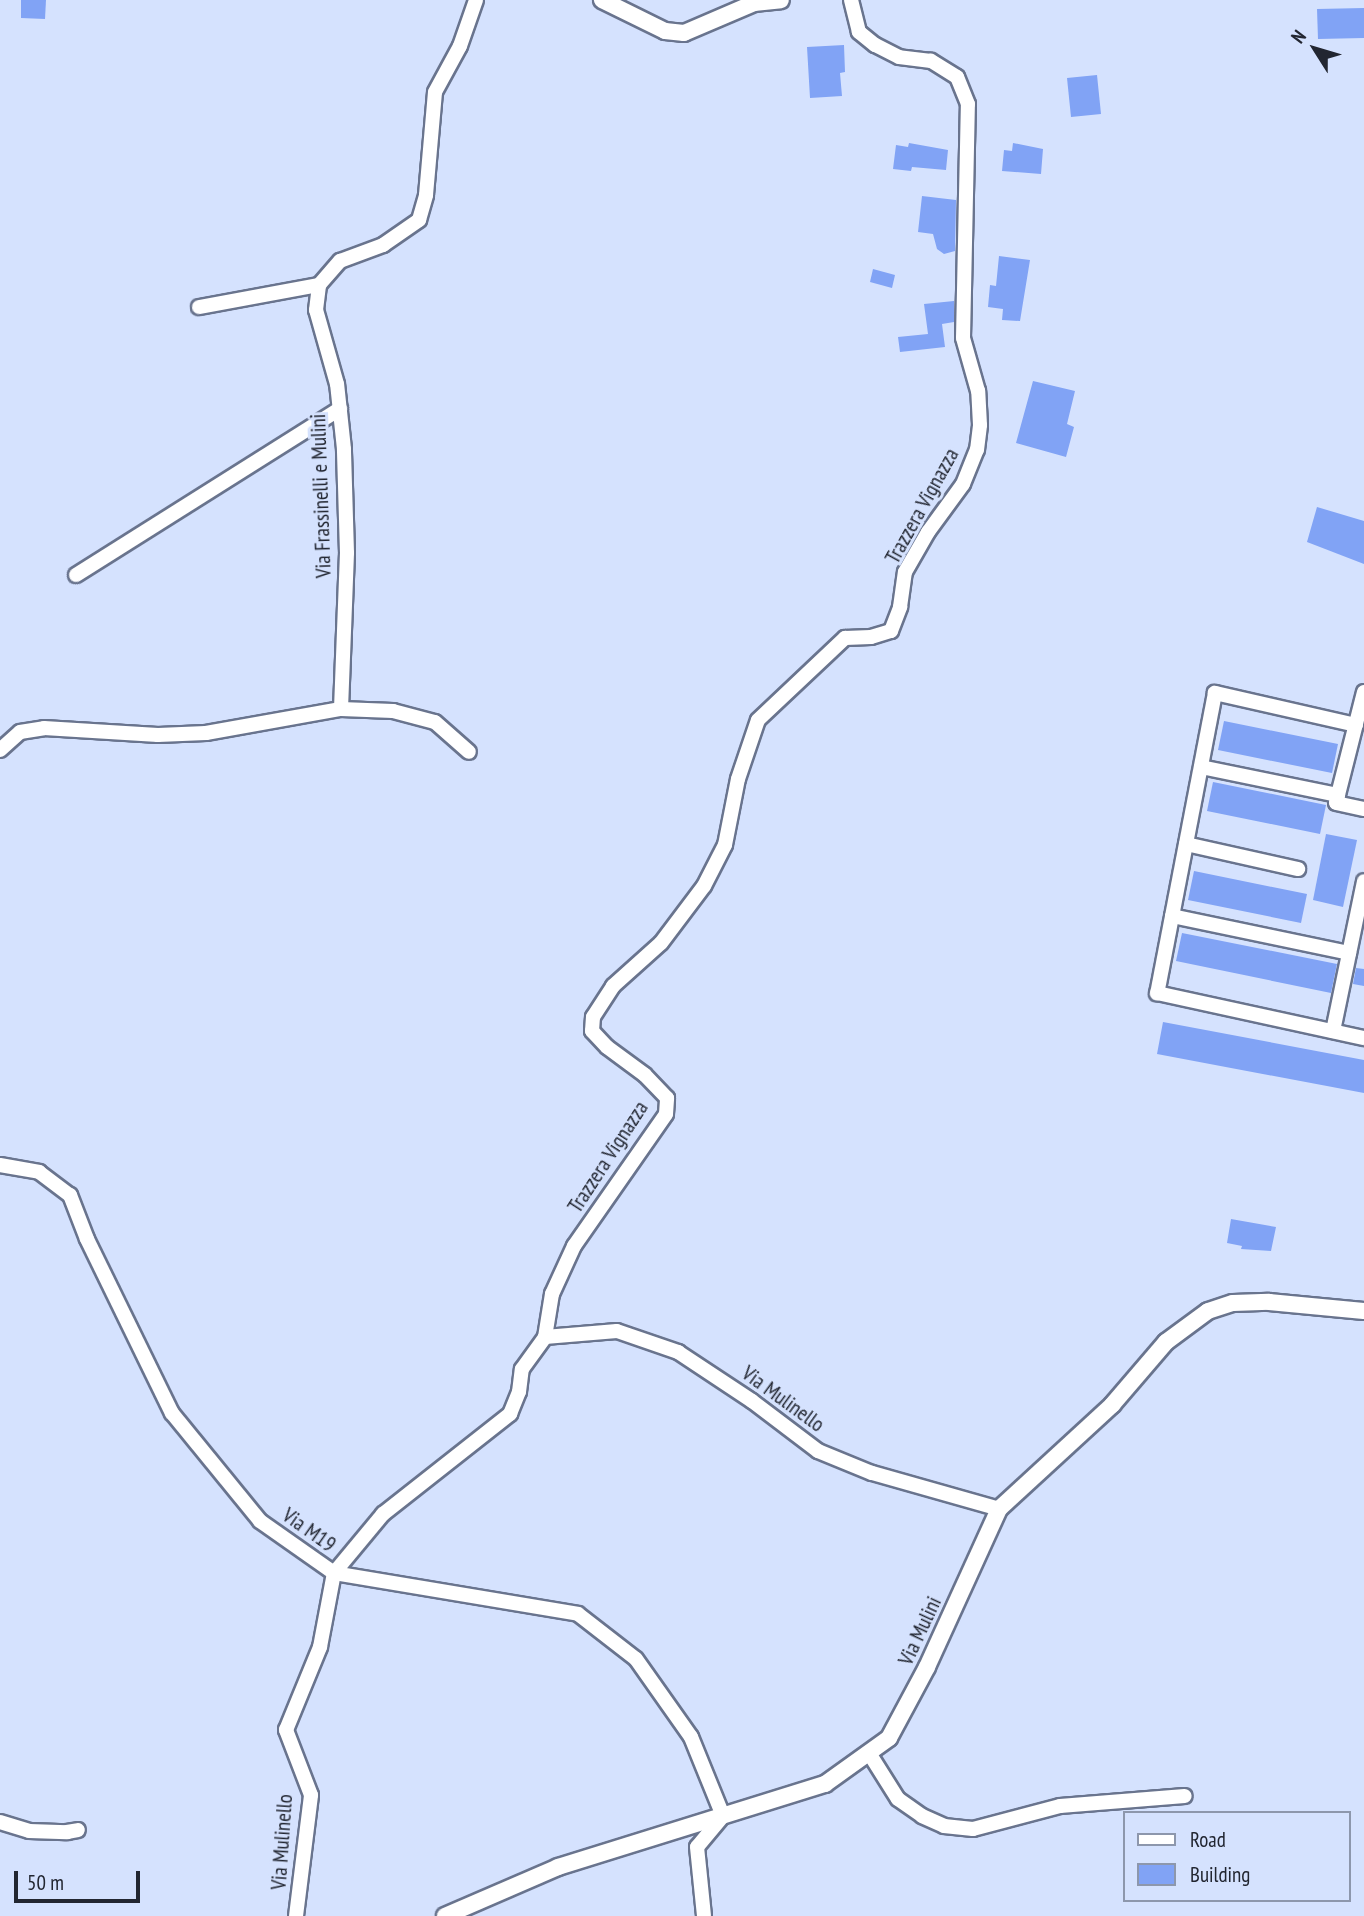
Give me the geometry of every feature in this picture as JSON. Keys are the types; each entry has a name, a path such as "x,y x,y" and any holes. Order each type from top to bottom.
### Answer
{"street":[{"path":"200,307 318,285 340,261 383,246 419,220 426,195 435,92 460,46 476,0"},
{"path":"602,0 665,30 684,33 754,4 781,0"},
{"name":"Trazzera Vignazza","path":"334,1573 383,1514 510,1413 519,1392 522,1369 545,1337 552,1294 574,1246 666,1114 667,1098 645,1075 607,1047 592,1031 593,1017 613,986 662,943 704,886 725,845 738,779 758,720 845,638 871,637 891,631 900,607 905,572 928,532 963,484 977,450 980,425 978,391 963,338 968,104 957,77 932,61 899,57 875,46 859,32 851,0"},
{"name":"Via Frassinelli e Mulini","path":"318,285 316,310 337,384 340,408 347,553 341,709"},
{"path":"76,575 224,485 340,408"},
{"path":"1364,692 1336,803 1364,809"},
{"path":"1356,725 1215,693 1157,993 1364,1038"},
{"path":"0,750 20,732 44,727 158,735 206,733 341,709 393,711 435,722 469,752"},
{"path":"1201,767 1338,795"},
{"path":"1186,844 1298,869"},
{"path":"1333,1031 1364,881"},
{"path":"1172,916 1349,953"},
{"name":"Via M19","path":"0,1165 39,1172 70,1195 88,1239 172,1413 260,1521 334,1573 578,1614 636,1659 691,1737 723,1815"},
{"name":"Via Mulini","path":"445,1916 558,1867 825,1784 889,1738 927,1667 999,1509 1112,1405 1166,1342 1208,1311 1233,1303 1269,1303 1364,1311"},
{"name":"Via Mulinello","path":"545,1337 617,1331 678,1352 752,1401 818,1451 872,1474 999,1509"},
{"name":"Via Mulinello","path":"296,1916 311,1795 286,1730 320,1647 334,1573"},
{"path":"869,1753 898,1799 922,1816 944,1826 973,1829 1060,1806 1185,1796"},
{"path":"704,1916 697,1847 723,1815"},
{"path":"0,1822 29,1830 78,1830"}],"building":[{"path":"21,0 46,0 45,19 21,18"},
{"path":"1364,8 1364,38 1318,39 1317,9"},
{"path":"844,45 845,72 840,73 842,96 810,98 807,47"},
{"path":"1097,75 1101,114 1071,117 1067,78"},
{"path":"909,143 948,150 946,170 912,167 911,171 893,169 896,145 908,147"},
{"path":"1013,143 1043,149 1041,174 1002,171 1004,150 1012,151"},
{"path":"922,196 956,200 955,251 944,254 937,249 933,234 918,232"},
{"path":"999,256 1030,260 1020,321 1002,320 1003,309 988,307 990,285 996,286"},
{"path":"873,269 895,275 892,288 870,282"},
{"path":"954,301 954,322 942,324 945,347 900,352 898,337 928,334 924,304"},
{"path":"1033,381 1075,391 1067,424 1074,427 1066,457 1016,443"},
{"path":"1317,507 1364,521 1364,564 1307,542"},
{"path":"1224,721 1338,744 1332,773 1218,750"},
{"path":"1213,782 1326,805 1320,834 1207,811"},
{"path":"1326,834 1357,840 1343,907 1313,900"},
{"path":"1194,871 1307,894 1301,923 1188,900"},
{"path":"1182,933 1337,964 1331,993 1176,961"},
{"path":"1356,968 1364,969 1364,986 1353,984"},
{"path":"1163,1022 1364,1060 1364,1093 1157,1054"},
{"path":"1231,1219 1276,1227 1271,1251 1241,1249 1242,1246 1227,1243"}]}
